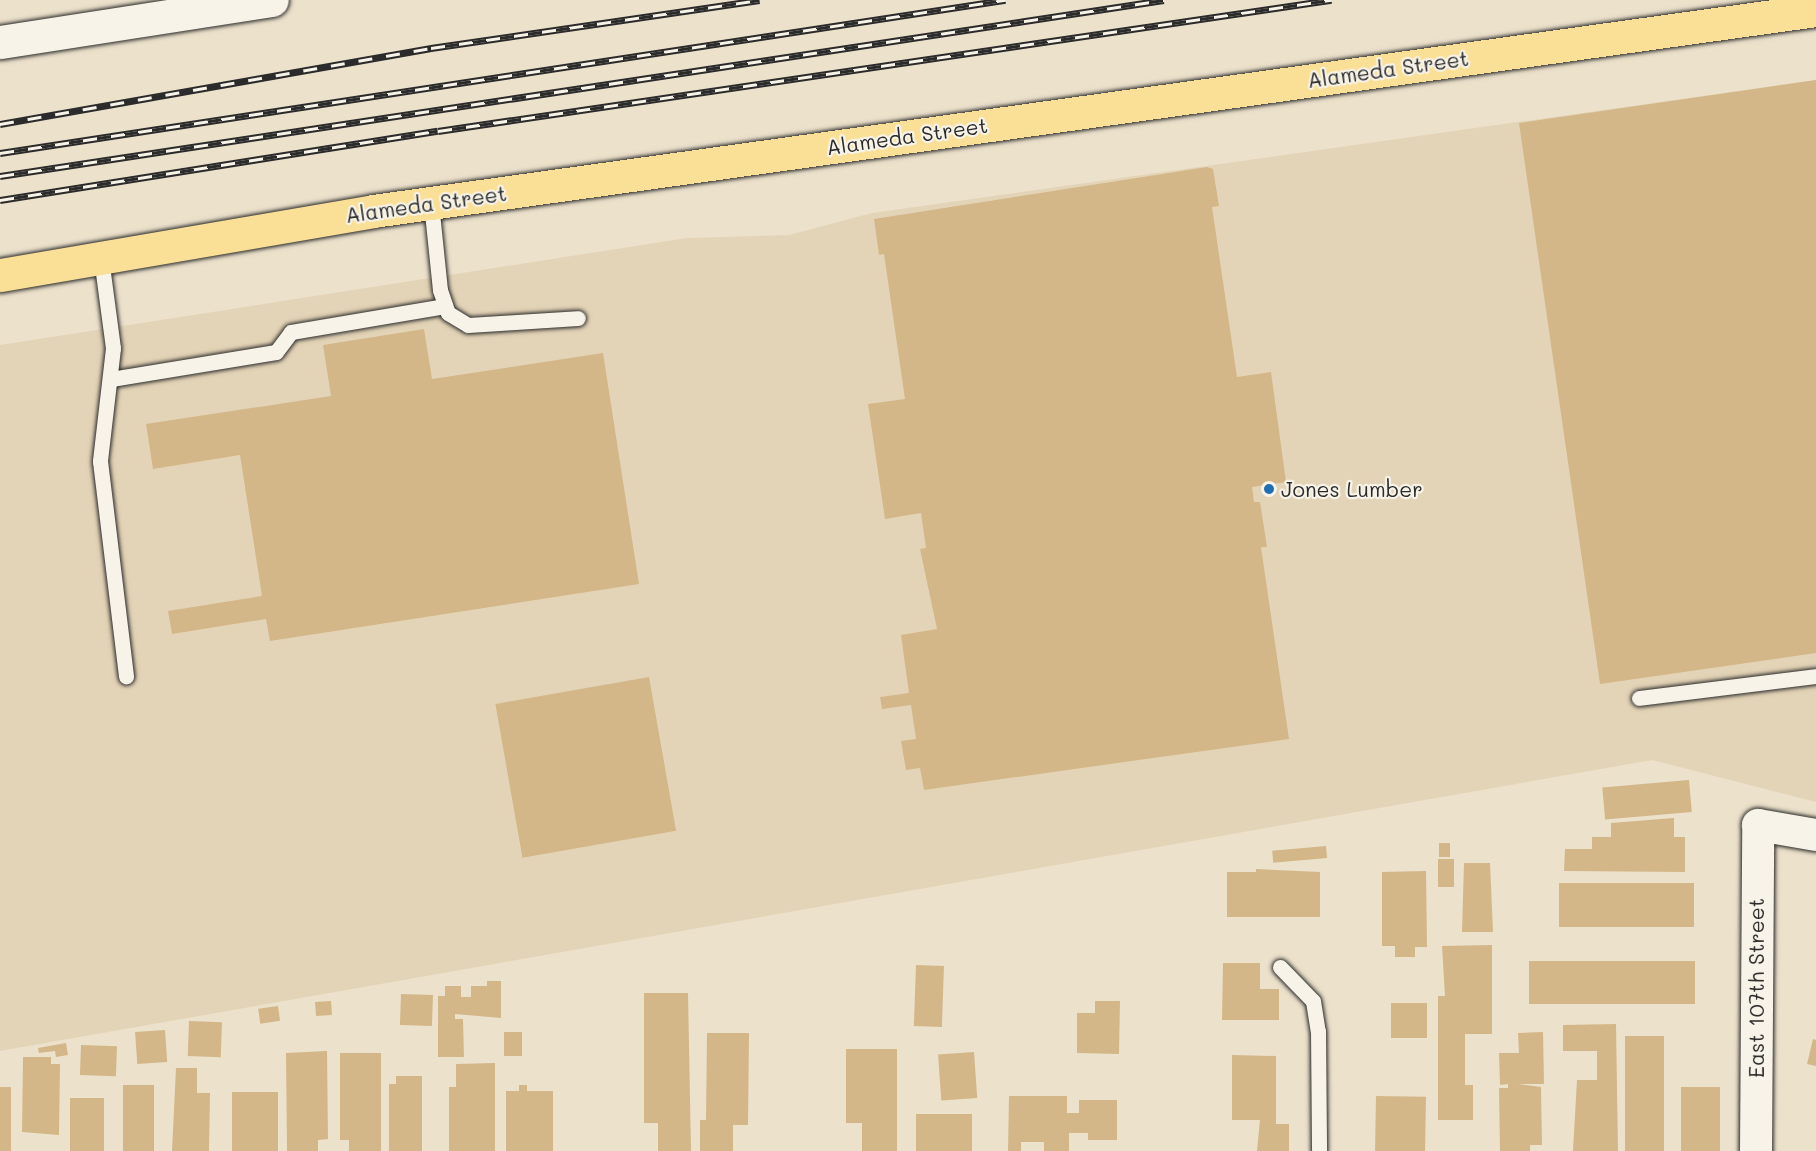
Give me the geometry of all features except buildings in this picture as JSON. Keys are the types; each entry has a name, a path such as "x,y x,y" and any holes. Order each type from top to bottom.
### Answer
{"main road":[{"name":"Alameda Street","path":"0,275 431,203 1816,10"}],"street":[{"path":"0,42 272,0"},
{"name":"East 107th Street","path":"1756,1151 1758,825 1816,835"}],"lane":[{"path":"431,203 445,306 448,313 468,325 578,318"},
{"path":"101,258 113,348 100,461 126,676"},
{"path":"111,379 276,352 291,332 445,306"},
{"path":"1639,698 1816,676"},
{"path":"1280,967 1312,1001 1318,1031 1319,1151"}],"shaded area":[{"path":"1816,80 1816,802 1652,760 0,1051 0,345 687,238 789,235 872,213"}],"railway":[{"path":"0,124 431,48 760,0"},
{"path":"0,153 1005,0"},
{"path":"0,176 1164,0"},
{"path":"0,200 438,131 1331,0"}],"place":[{"name":"Jones Lumber","path":"1269,489"}]}
